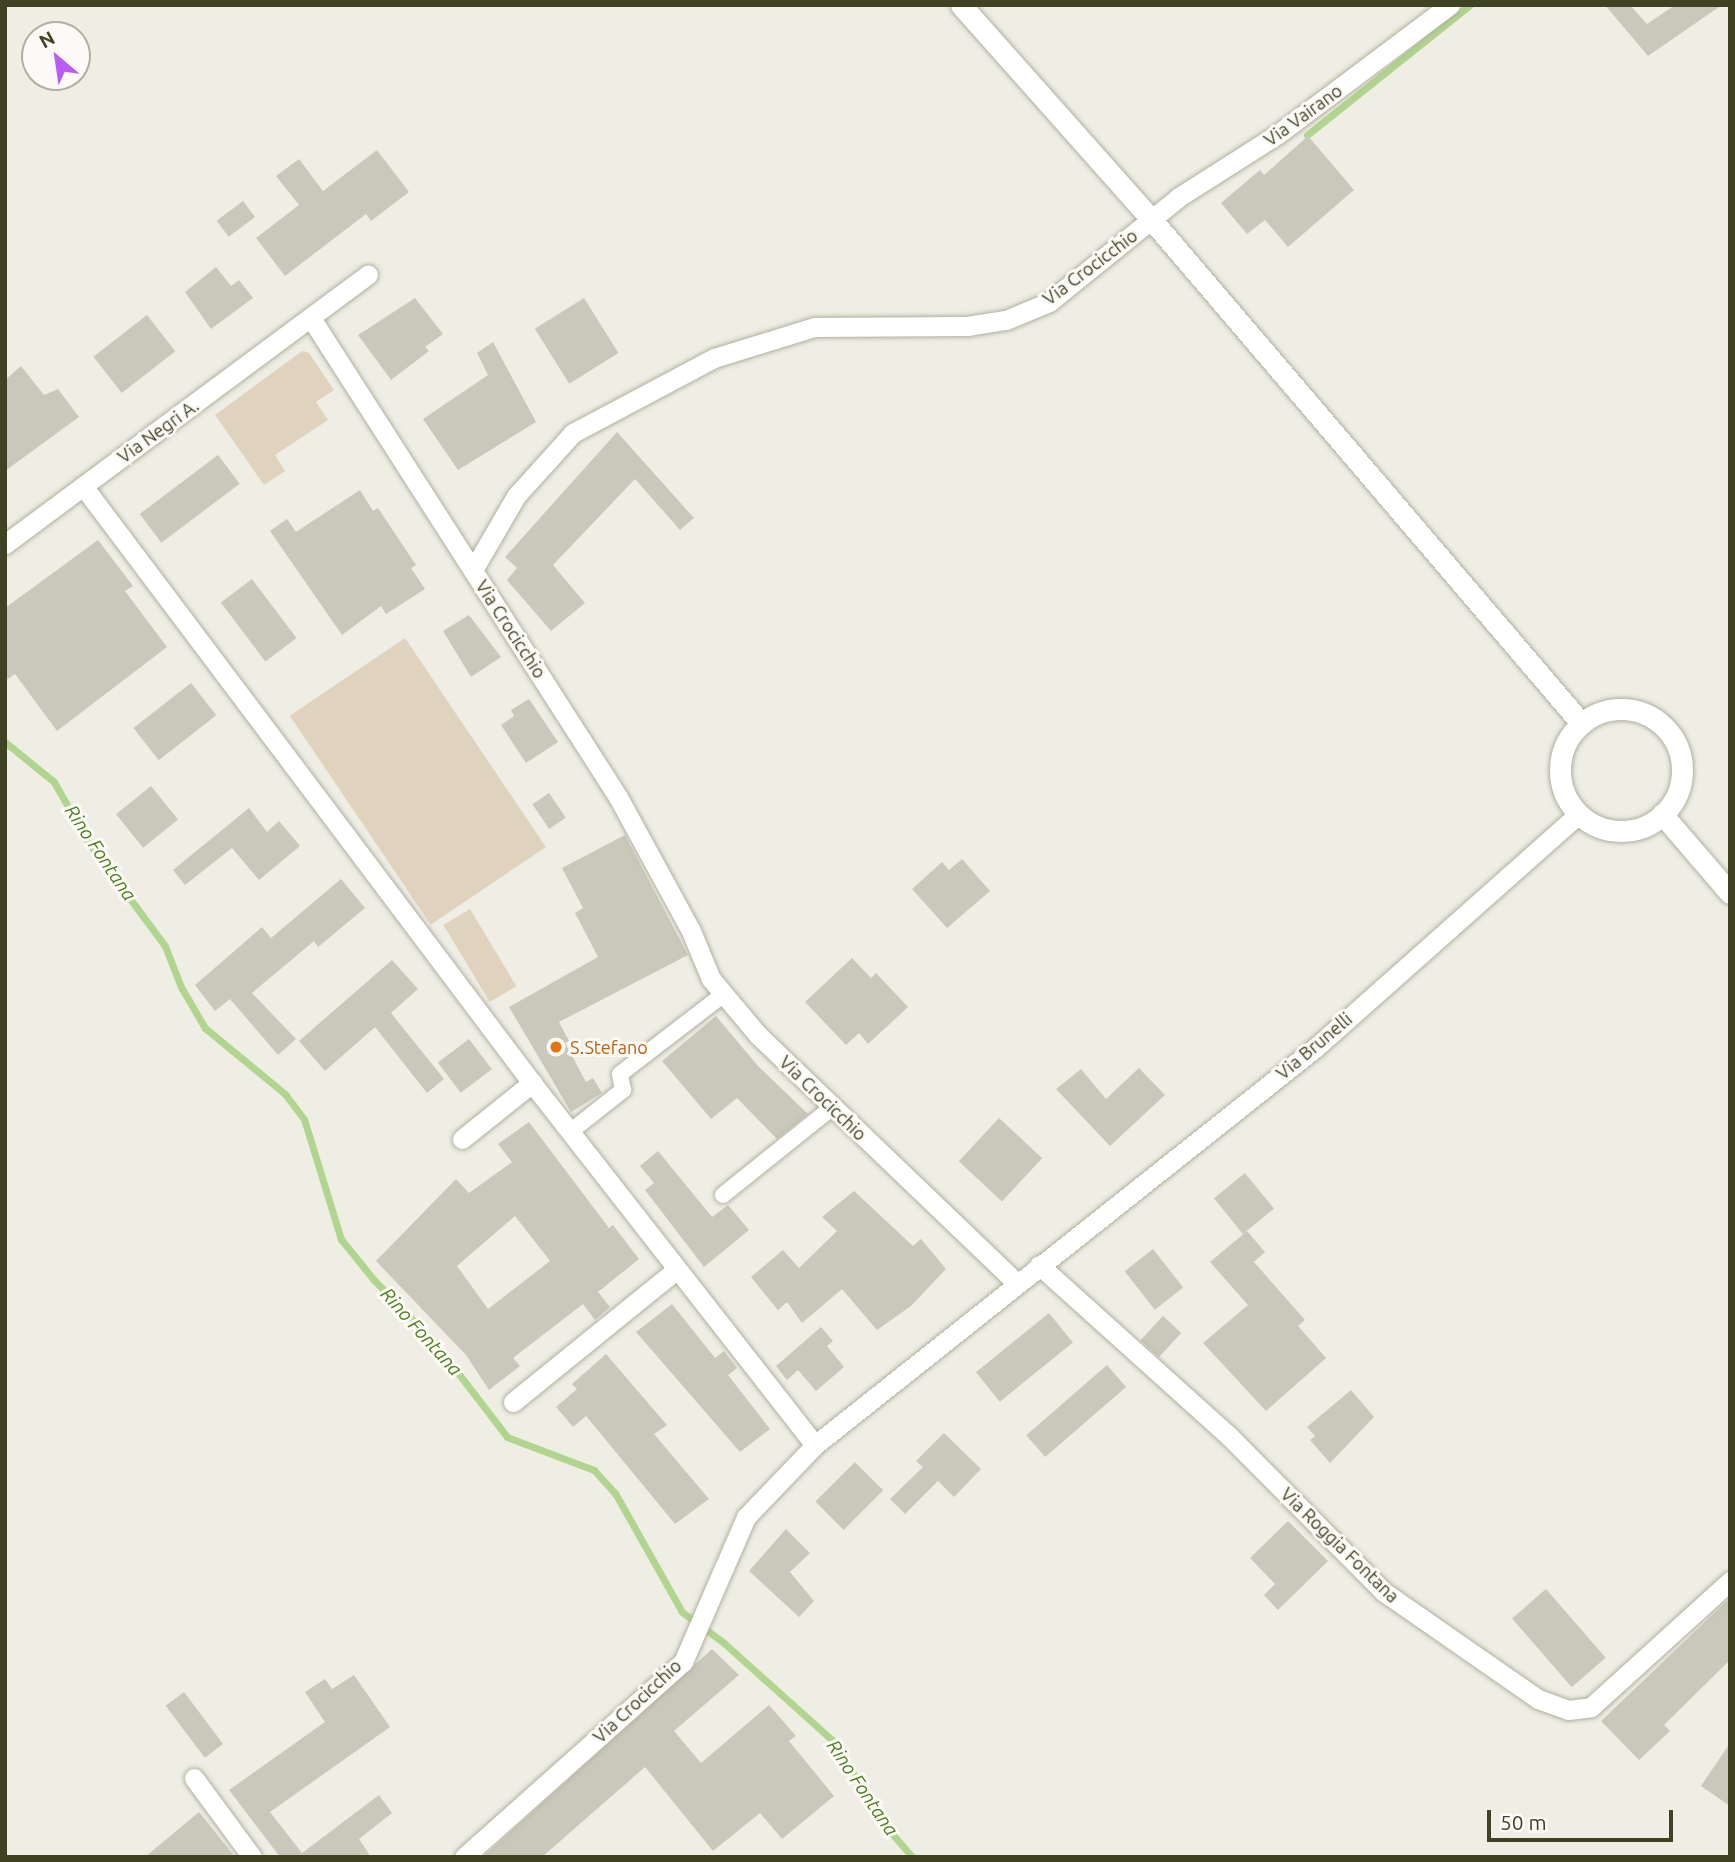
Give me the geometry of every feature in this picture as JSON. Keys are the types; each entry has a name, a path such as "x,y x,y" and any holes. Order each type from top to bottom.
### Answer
{"street":[{"path":"961,5 1152,219 1581,723"},
{"name":"Via Vairano","path":"1152,219 1179,197 1278,134 1450,5"},
{"name":"Via Crocicchio","path":"1016,1282 758,1035 711,979 691,931 618,797 473,570 516,496 573,433 715,358 814,327 967,326 1006,320 1049,302 1152,219"},
{"name":"Via Negri A.","path":"5,544 368,274"},
{"path":"311,318 473,570"},
{"path":"83,486 532,1083 815,1445"},
{"path":"1620,708 1650,716 1673,737 1681,757 1681,777 1675,797 1662,814 1630,830 1594,825 1579,814 1566,798 1560,768 1568,739 1581,723 1599,712 1620,708"},
{"name":"Via Brunelli","path":"1039,1265 1315,1048 1579,814"},
{"path":"1662,814 1730,892"},
{"path":"570,1132 623,1090 620,1074 724,994"},
{"path":"462,1139 532,1083"},
{"path":"723,1195 833,1107"},
{"name":"Via Crocicchio","path":"464,1857 683,1662 712,1588 746,1517 815,1445 1039,1265"},
{"name":"Via Roggia Fontana","path":"1039,1265 1229,1436 1384,1592 1538,1699 1568,1710 1591,1707 1730,1581"},
{"path":"513,1402 677,1269"},
{"path":"194,1778 252,1857"}],"shaded area":[{"path":"302,351 309,353 334,390 316,402 328,420 275,455 285,471 264,485 215,415"},
{"path":"405,638 546,847 431,925 290,716"},
{"path":"470,909 516,986 490,1002 443,925"}],"building":[{"path":"1605,5 1630,5 1647,24 1675,5 1722,5 1648,56"},
{"path":"1308,136 1354,190 1288,247 1265,220 1247,234 1221,203 1260,170 1264,175"},
{"path":"377,150 409,192 371,221 366,214 285,276 256,238 299,205 276,176 299,159 323,191"},
{"path":"243,201 255,217 229,237 217,221"},
{"path":"216,267 231,286 239,280 253,298 211,329 185,292"},
{"path":"415,298 443,334 425,347 429,351 391,380 358,335"},
{"path":"584,298 618,353 569,384 535,329"},
{"path":"147,315 175,351 122,393 93,357"},
{"path":"493,342 536,422 458,470 423,419 488,375 477,353"},
{"path":"21,366 44,395 58,389 79,417 5,471 5,380"},
{"path":"617,432 694,518 680,530 635,479 553,565 585,603 551,631 507,580 517,568 505,557"},
{"path":"218,455 240,484 161,543 140,514"},
{"path":"360,490 373,511 378,508 416,565 411,568 425,589 386,614 381,606 342,635 270,531 287,519 296,532"},
{"path":"98,540 133,586 125,591 167,647 57,731 15,674 5,681 5,608"},
{"path":"252,579 297,638 265,662 221,602"},
{"path":"469,615 501,657 471,677 443,631"},
{"path":"191,683 216,715 159,760 133,728"},
{"path":"529,699 558,742 526,763 501,725 514,716 511,710"},
{"path":"151,786 178,819 143,848 116,814"},
{"path":"549,793 566,818 549,829 532,804"},
{"path":"249,808 267,832 279,821 300,846 259,880 232,848 185,885 173,870"},
{"path":"625,835 688,955 559,1022 569,1041 565,1043 586,1082 593,1078 602,1093 571,1112 509,1007 598,957 575,913 583,908 562,868"},
{"path":"962,859 990,891 947,928 912,889 942,862 949,870"},
{"path":"341,879 365,908 318,947 314,941 252,993 296,1039 278,1055 230,999 215,1011 195,985 262,927 271,938"},
{"path":"852,958 871,978 876,973 908,1007 868,1044 859,1033 846,1045 805,1002"},
{"path":"392,960 418,989 391,1013 444,1079 427,1093 375,1027 325,1071 299,1041"},
{"path":"716,1016 758,1066 808,1114 777,1139 737,1098 711,1119 662,1061"},
{"path":"469,1039 492,1069 461,1093 438,1062"},
{"path":"1139,1068 1165,1095 1110,1146 1056,1089 1081,1069 1106,1099"},
{"path":"999,1118 1042,1158 1002,1201 959,1161"},
{"path":"529,1122 609,1228 613,1225 639,1259 598,1292 610,1307 595,1320 583,1304 513,1358 520,1366 489,1390 466,1355 376,1261 456,1179 469,1193 512,1162 498,1144","holes":["515,1216 550,1261 488,1309 457,1266"]},
{"path":"658,1151 712,1217 728,1205 749,1230 704,1267 645,1190 654,1183 640,1166"},
{"path":"1245,1173 1274,1209 1243,1234 1214,1198"},
{"path":"854,1191 913,1246 921,1239 946,1269 911,1306 877,1330 842,1289 802,1323 787,1302 778,1310 751,1277 783,1250 799,1268 837,1231 822,1217"},
{"path":"1247,1231 1265,1252 1254,1262 1305,1320 1298,1326 1326,1358 1266,1411 1203,1343 1248,1305 1210,1262"},
{"path":"1153,1249 1183,1288 1155,1310 1125,1271"},
{"path":"672,1304 715,1358 724,1351 737,1368 728,1375 770,1429 740,1452 636,1332"},
{"path":"1049,1313 1073,1343 1000,1402 976,1372"},
{"path":"1163,1316 1181,1333 1159,1357 1140,1340"},
{"path":"821,1327 833,1341 827,1346 844,1367 816,1391 798,1370 787,1380 776,1366"},
{"path":"606,1354 667,1425 654,1434 709,1499 675,1524 586,1416 573,1427 556,1407 577,1389 572,1384"},
{"path":"1107,1365 1126,1387 1045,1457 1026,1435"},
{"path":"1351,1390 1374,1417 1330,1463 1310,1440 1315,1436 1307,1427"},
{"path":"944,1433 981,1469 954,1497 938,1481 905,1514 890,1499 923,1467 916,1461"},
{"path":"855,1462 883,1490 844,1530 815,1502"},
{"path":"1288,1521 1328,1561 1278,1610 1264,1595 1275,1584 1250,1558"},
{"path":"786,1529 810,1553 790,1572 814,1601 799,1617 749,1571"},
{"path":"1546,1589 1606,1658 1572,1687 1512,1619"},
{"path":"1730,1598 1730,1660 1664,1725 1670,1731 1639,1760 1601,1721"},
{"path":"712,1649 739,1675 674,1731 701,1763 769,1705 796,1736 789,1741 834,1796 782,1839 760,1813 713,1851 645,1767 542,1857 483,1857"},
{"path":"354,1675 390,1727 270,1812 302,1853 379,1795 392,1813 359,1839 371,1857 280,1857 229,1790 325,1722 305,1692 325,1679 332,1689"},
{"path":"184,1692 223,1744 205,1758 166,1706"},
{"path":"1730,1743 1730,1806 1701,1786"},
{"path":"199,1812 235,1857 145,1857"}],"waterway":[{"path":"1307,135 1470,5"},
{"name":"Rino Fontana","path":"5,742 54,782 88,842 165,946 181,987 205,1028 285,1094 304,1119 341,1239 373,1279 435,1343 507,1437 594,1470 615,1493 682,1612 724,1643 832,1740 888,1829 912,1857"}],"place":[{"name":"S.Stefano","path":"556,1047"}]}
